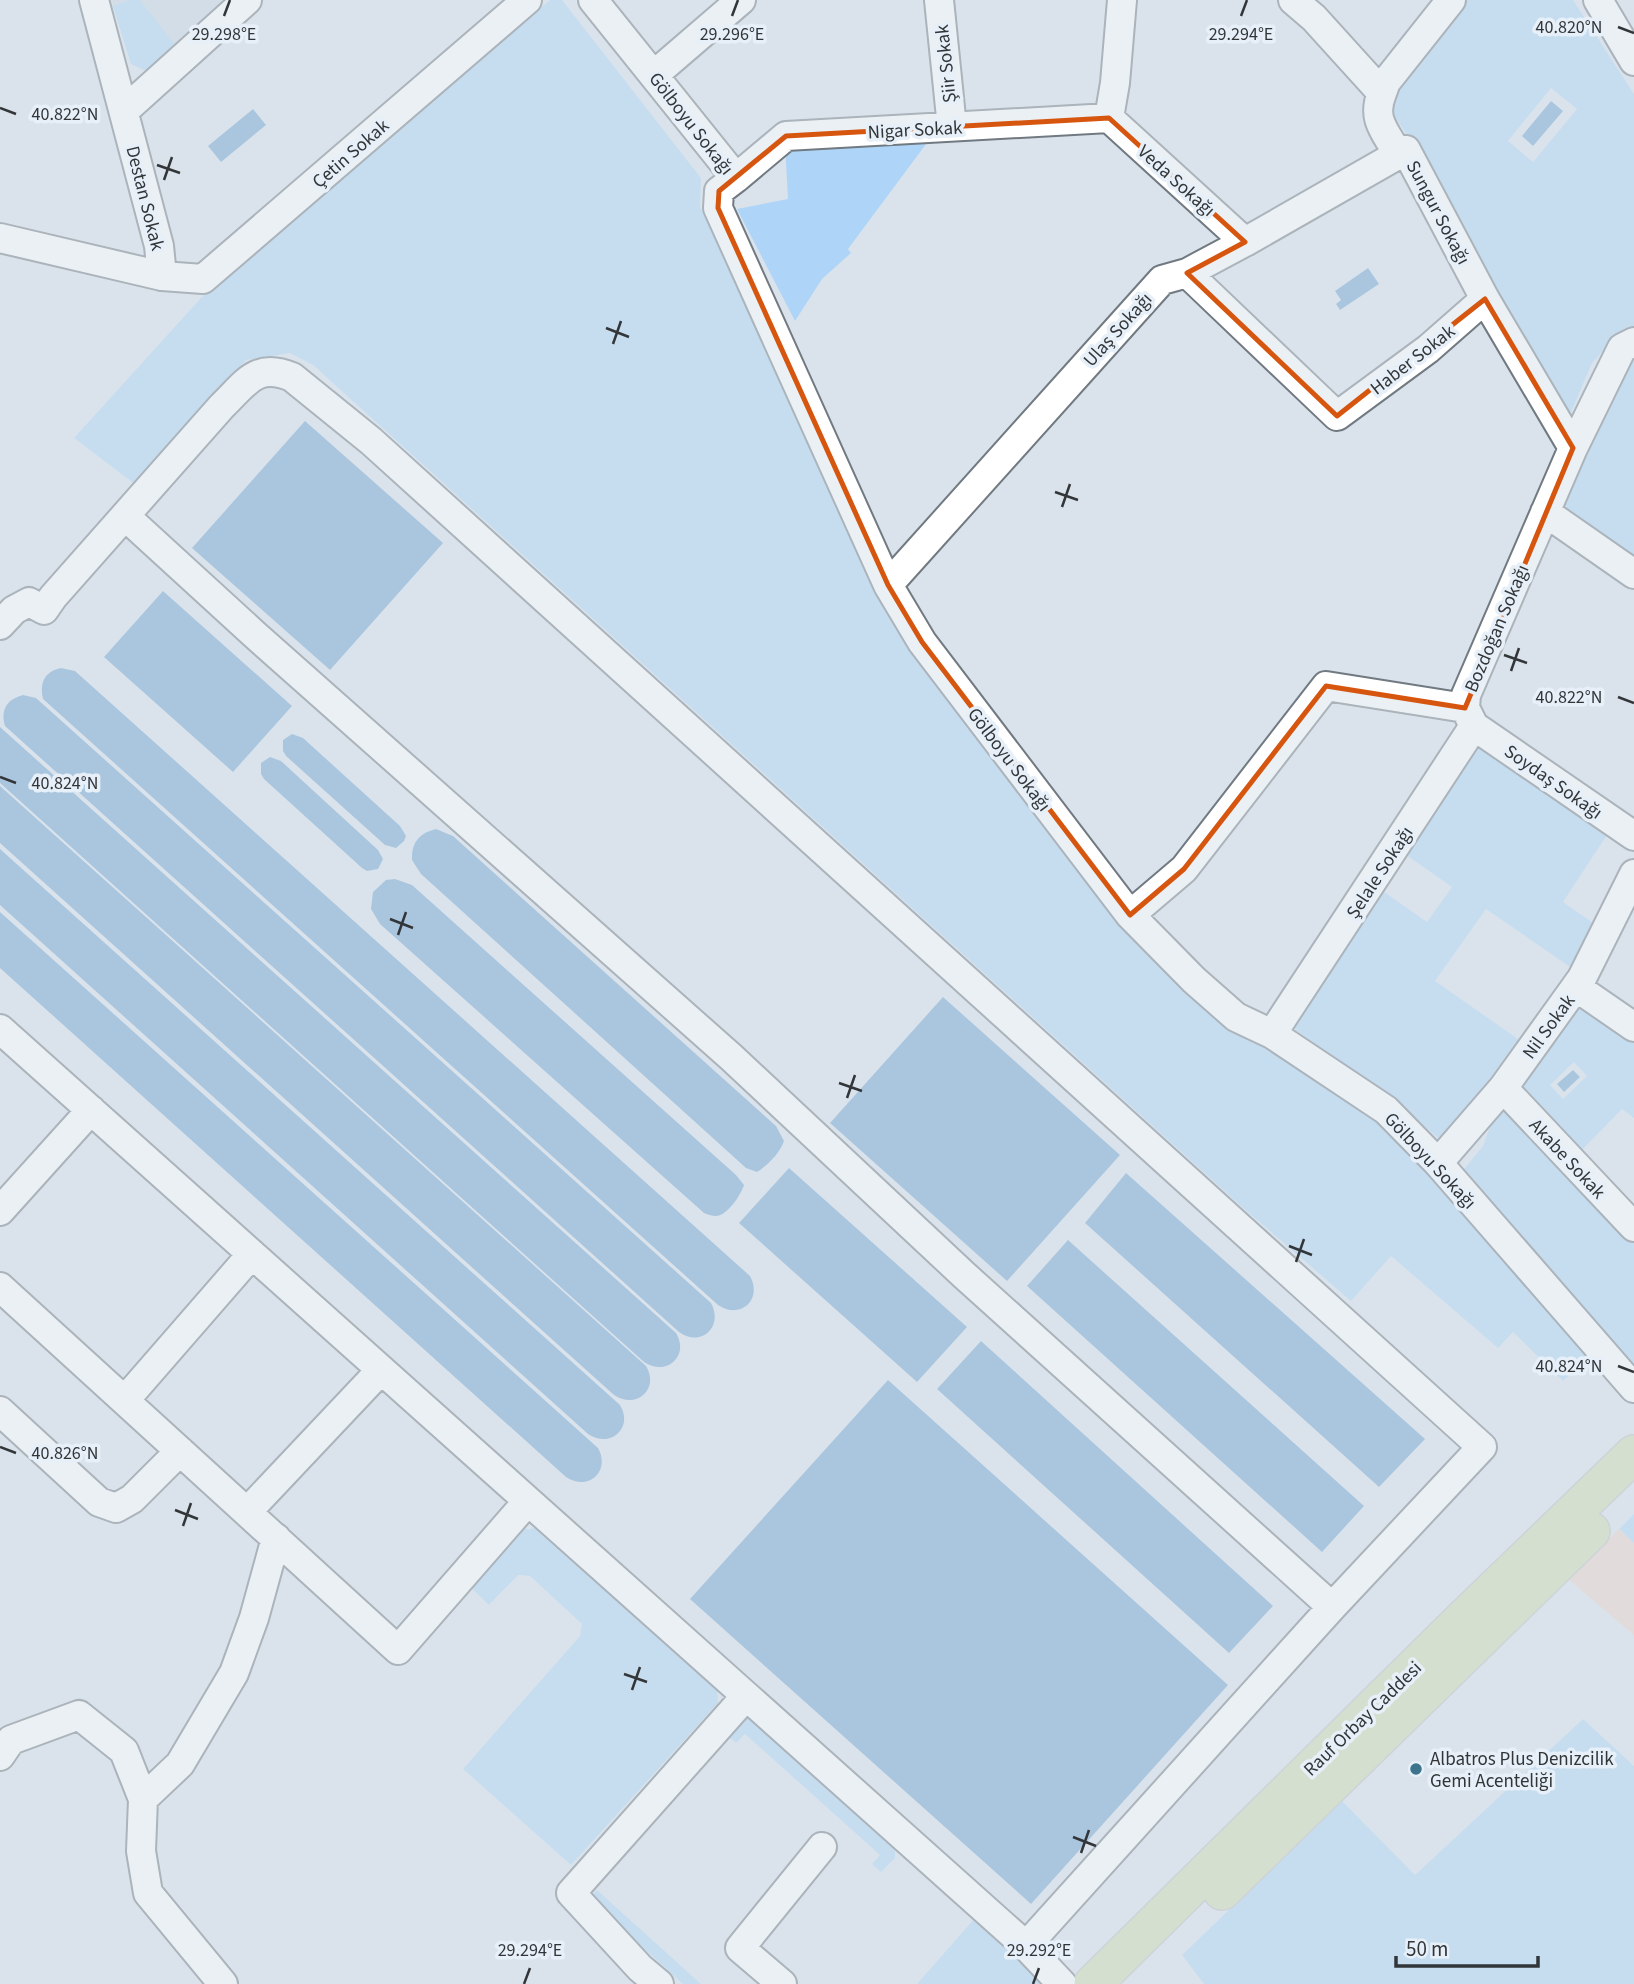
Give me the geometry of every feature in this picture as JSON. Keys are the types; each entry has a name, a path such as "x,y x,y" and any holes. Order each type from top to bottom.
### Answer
{"main road":[{"name":"Rauf Orbay Caddesi","path":"1093,1984 1634,1454"},
{"name":"Rauf Orbay Caddesi","path":"1125,1984 1634,1488"}],"street":[{"name":"Destan Sokak","path":"94,0 159,246 162,276"},
{"path":"124,111 247,0"},
{"name":"Çetin Sokak","path":"0,238 162,276 203,279 527,0"},
{"name":"Gölboyu Sokağı","path":"593,0 736,178 719,191 718,208 888,585 922,642 1130,915 1194,980 1236,1017 1272,1034 1386,1110 1438,1163 1634,1388"},
{"path":"655,74 741,0"},
{"name":"Şiir Sokak","path":"939,0 952,127"},
{"path":"1109,118 1115,83 1122,0"},
{"path":"1293,0 1314,18 1382,93 1387,82 1451,0"},
{"path":"1598,0 1634,61"},
{"name":"Sungur Sokağı","path":"1382,93 1378,102 1378,122 1395,149 1406,150 1485,299 1573,448"},
{"name":"Nigar Sokak","path":"736,178 786,136 1109,118"},
{"name":"Veda Sokağı","path":"1109,118 1245,242"},
{"name":"Ulaş Sokağı","path":"888,585 1162,280 1187,273 1406,150"},
{"name":"Haber Sokak","path":"1187,273 1337,416 1428,349 1485,299"},
{"name":"Bozdoğan Sokağı","path":"1130,915 1184,869 1326,685 1469,717 1466,695 1573,448 1622,348 1634,342"},
{"path":"0,625 14,610 29,602 44,610 222,406 251,378 267,370 292,377 371,440 1482,1447 1332,1607 1026,1946"},
{"path":"1545,512 1634,574"},
{"path":"125,516 254,634 731,1057 964,1275 1332,1607"},
{"name":"Soydaş Sokağı","path":"1469,717 1634,836"},
{"name":"Şelale Sokağı","path":"1272,1034 1469,717"},
{"name":"Nil Sokak","path":"1438,1163 1503,1088 1576,987 1634,874"},
{"path":"1576,987 1634,1027"},
{"path":"0,1029 1026,1946 1062,1984"},
{"name":"Akabe Sokak","path":"1503,1088 1634,1227"},
{"path":"0,1211 91,1110"},
{"path":"125,1400 252,1254"},
{"path":"0,1287 398,1650 528,1501"},
{"path":"247,1512 381,1370"},
{"path":"0,1411 99,1502 116,1508 132,1499 180,1451"},
{"path":"143,1799 180,1764 234,1673 254,1618 276,1538"},
{"path":"659,1984 640,1968 572,1893 746,1696"},
{"path":"0,1756 11,1740 79,1715 124,1751 143,1799 141,1851 148,1893 223,1984"},
{"path":"782,1984 740,1948 822,1847"}],"highlighted area":[{"path":"1109,118 1245,242 1187,273 1337,416 1485,299 1573,448 1465,708 1326,686 1184,869 1130,915 922,642 888,585 718,208 719,191 786,136"}],"shaded area":[{"path":"111,0 232,0 151,73 131,64"},
{"path":"130,0 140,0 178,49 151,73 131,64 113,6"},
{"path":"550,0 562,0 701,178 700,206 868,577 912,653 1118,920 1266,1046 1376,1120 1435,1172 1591,1354 1563,1381 1513,1332 1498,1348 1391,1256 1351,1301 1242,1207 313,365 290,353 246,360 136,485 74,438 201,298"},
{"path":"1463,0 1573,0 1634,94 1634,328 1612,341 1592,363 1569,417 1558,409 1411,140 1390,110 1393,84","holes":["1551,88 1577,109 1533,162 1508,141"]},
{"path":"1551,101 1563,111 1533,146 1522,136"},
{"path":"253,109 266,125 221,162 208,146"},
{"path":"932,136 848,249 851,253 822,279 795,321 737,209 788,199 785,143"},
{"path":"1368,268 1379,284 1340,310 1336,304 1341,300 1335,291"},
{"path":"1634,359 1634,563 1559,511"},
{"path":"305,421 443,543 330,670 192,548"},
{"path":"163,591 292,706 233,772 104,657"},
{"path":"61,668 75,671 750,1276 754,1293 747,1305 734,1310 718,1305 43,699 44,679"},
{"path":"23,695 36,698 711,1303 715,1320 708,1332 695,1338 679,1332 5,726 3,715 6,706"},
{"path":"0,727 676,1333 680,1349 674,1362 660,1367 644,1362 0,783"},
{"path":"292,734 303,738 400,826 406,836 404,841 396,848 385,845 286,756 283,740"},
{"path":"1481,746 1607,835 1563,902 1596,925 1573,969 1486,909 1435,981 1521,1041 1500,1073 1443,1142 1390,1097 1287,1024 1380,889 1427,922 1452,887 1402,852 1466,749"},
{"path":"270,757 281,761 378,850 383,859 378,869 367,871 362,868 264,779 261,763"},
{"path":"0,786 646,1366 650,1382 644,1395 630,1400 614,1395 0,843"},
{"path":"436,829 453,836 776,1126 784,1141 769,1162 757,1172 746,1168 421,874 412,860 413,849 421,836"},
{"path":"0,849 620,1405 624,1421 618,1434 604,1439 588,1434 0,905"},
{"path":"395,879 412,885 736,1175 744,1185 729,1209 716,1216 704,1213 380,924 371,909 373,892 386,880"},
{"path":"0,912 598,1448 602,1464 595,1477 582,1482 566,1477 0,968"},
{"path":"943,997 1120,1155 1007,1281 830,1123"},
{"path":"1580,1000 1634,1037 1634,1118 1622,1109 1578,1154 1517,1091","holes":["1574,1062 1587,1076 1563,1099 1550,1085"]},
{"path":"1573,1070 1580,1077 1564,1092 1557,1084"},
{"path":"1498,1104 1634,1236 1634,1366 1461,1173 1483,1146"},
{"path":"789,1168 967,1327 917,1382 739,1223"},
{"path":"1126,1173 1425,1439 1379,1487 1085,1223"},
{"path":"1068,1240 1364,1506 1322,1552 1027,1286"},
{"path":"981,1341 1273,1606 1229,1653 937,1389"},
{"path":"888,1380 1228,1685 1031,1904 690,1599"},
{"path":"1634,1514 1634,1543 1619,1529"},
{"path":"520,1523 528,1530 538,1526 717,1688 718,1703 571,1865 463,1769 580,1636 582,1624 530,1576 518,1575 489,1605 466,1583"},
{"path":"1619,1529 1634,1543 1634,1635 1568,1579"},
{"path":"752,1717 895,1847 895,1858 881,1872 872,1864 880,1855 745,1734 736,1743 726,1735 740,1720"},
{"path":"1583,1719 1634,1766 1634,1984 1204,1984 1182,1955 1342,1801 1415,1875"},
{"path":"597,1890 701,1984 683,1984 589,1899"},
{"path":"975,1918 1042,1984 917,1984"}],"place":[{"name":"Albatros Plus Denizcilik Gemi Acenteliği","path":"1416,1769"}]}
